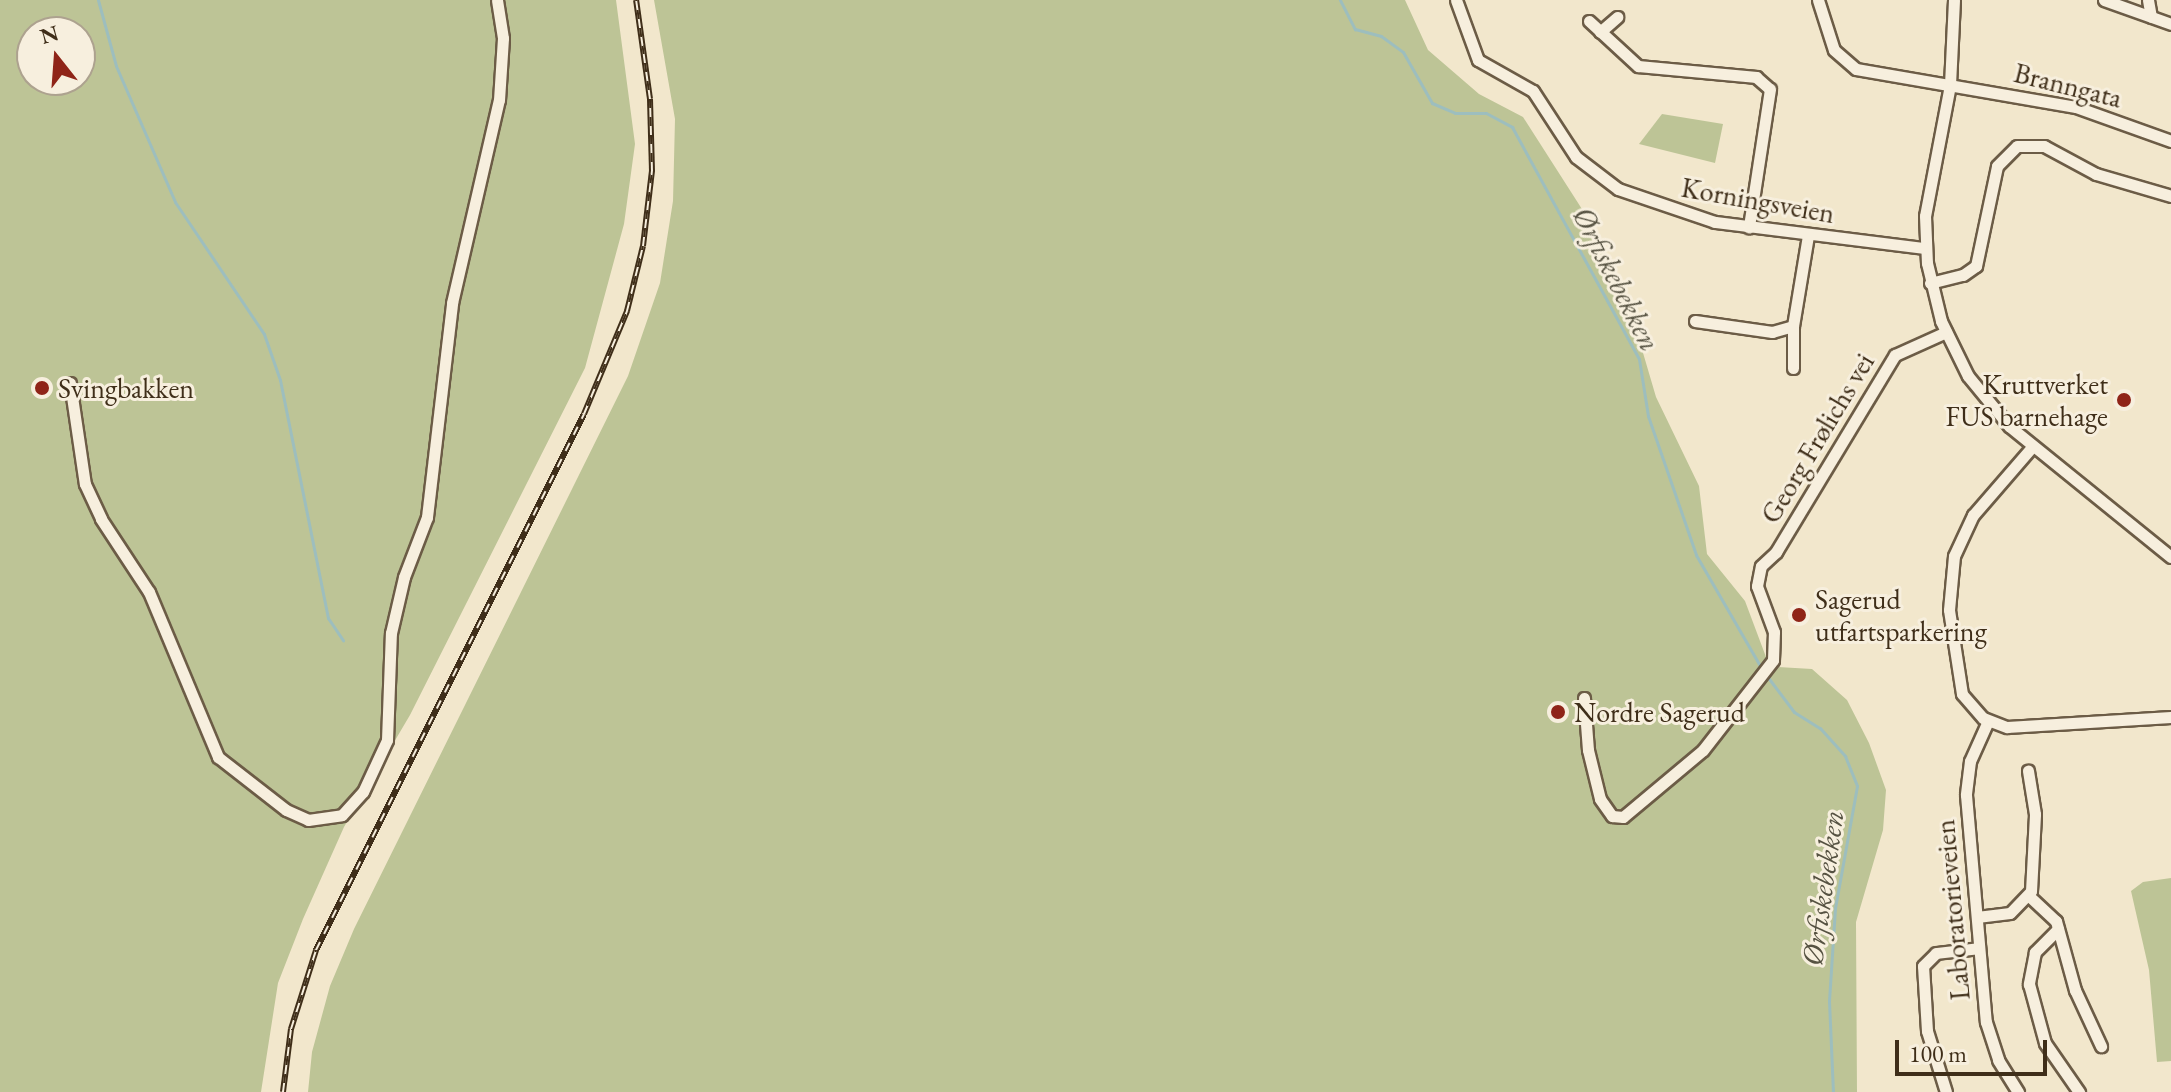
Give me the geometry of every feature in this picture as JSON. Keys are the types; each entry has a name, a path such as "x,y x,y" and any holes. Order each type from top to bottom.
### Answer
{"street":[{"path":"70,383 85,484 101,519 149,592 218,757 286,810 308,820 342,815 363,792 387,740 391,633 404,577 427,517 452,303 499,100 503,38 497,0"},
{"name":"Korningsveien","path":"1456,0 1466,35 1485,66 1517,80 1543,102 1562,138 1593,174 1651,204 1749,227 1925,248"},
{"name":"Branngata","path":"1818,0 1830,42 1848,65 2076,107 2171,141"},
{"path":"1954,0 1950,85 1927,190 1925,248 1930,283 1946,332 1980,393 2032,447 2171,557"},
{"path":"2104,0 2171,24"},
{"path":"2148,0 2151,17"},
{"path":"1600,32 1617,17"},
{"path":"1589,21 1638,66 1756,77 1770,89 1749,227"},
{"path":"1930,283 1963,275 1976,266 1997,166 2017,146 2044,146 2096,174 2171,196"},
{"path":"1793,368 1793,326 1808,235"},
{"path":"1695,321 1772,332 1793,326"},
{"name":"Georg Frølichs vei","path":"1584,698 1588,750 1600,799 1612,816 1623,817 1703,750 1773,660 1775,637 1757,581 1764,561 1776,552 1895,355 1946,332"},
{"path":"2032,447 1973,515 1949,578 1956,679 1970,706 1988,721 2024,727 2171,717"},
{"name":"Laboratorieveien","path":"1988,721 1966,779 1979,948 1989,1033 2018,1092"},
{"path":"1977,917 2010,913 2029,896 2035,819 2028,771"},
{"path":"2029,896 2047,908 2058,929 2075,990 2101,1046"},
{"path":"2058,929 2035,952 2029,984 2045,1043 2079,1092"},
{"path":"1946,1092 1927,1031 1923,966 1936,953 1979,948"}],"green space":[{"path":"0,0 616,0 635,144 624,224 585,368 410,715 344,827 278,983 261,1092 0,1092"},
{"path":"654,0 1405,0 1428,50 1479,94 1523,117 1596,231 1636,329 1656,397 1699,486 1707,554 1745,601 1766,657 1776,667 1812,669 1847,700 1869,743 1886,790 1883,830 1856,922 1857,1092 308,1092 312,1052 330,986 354,929 628,376 660,283 673,201 675,119"},
{"path":"1662,114 1723,124 1715,163 1639,144"},
{"path":"2171,878 2171,1061 2157,1062 2149,970 2131,891 2143,882"}],"waterway":[{"path":"98,0 116,66 175,202 264,334 280,380 328,618 343,640"},
{"name":"Ørfiskebekken","path":"1340,0 1355,29 1381,36 1403,52 1432,103 1455,113 1486,113 1512,127 1639,359 1648,416 1696,555 1760,666"},
{"name":"Ørfiskebekken","path":"1767,676 1794,712 1820,728 1845,756 1857,786 1835,908 1829,1001 1833,1092"}],"railway":[{"path":"283,1092 291,1029 316,950 584,414 627,311 643,246 652,171 650,99 636,0"}],"place":[{"name":"Svingbakken","path":"42,388"},
{"name":"Kruttverket FUS barnehage","path":"2124,400"},
{"name":"Sagerud utfartsparkering","path":"1799,615"},
{"name":"Nordre Sagerud","path":"1558,712"}]}
